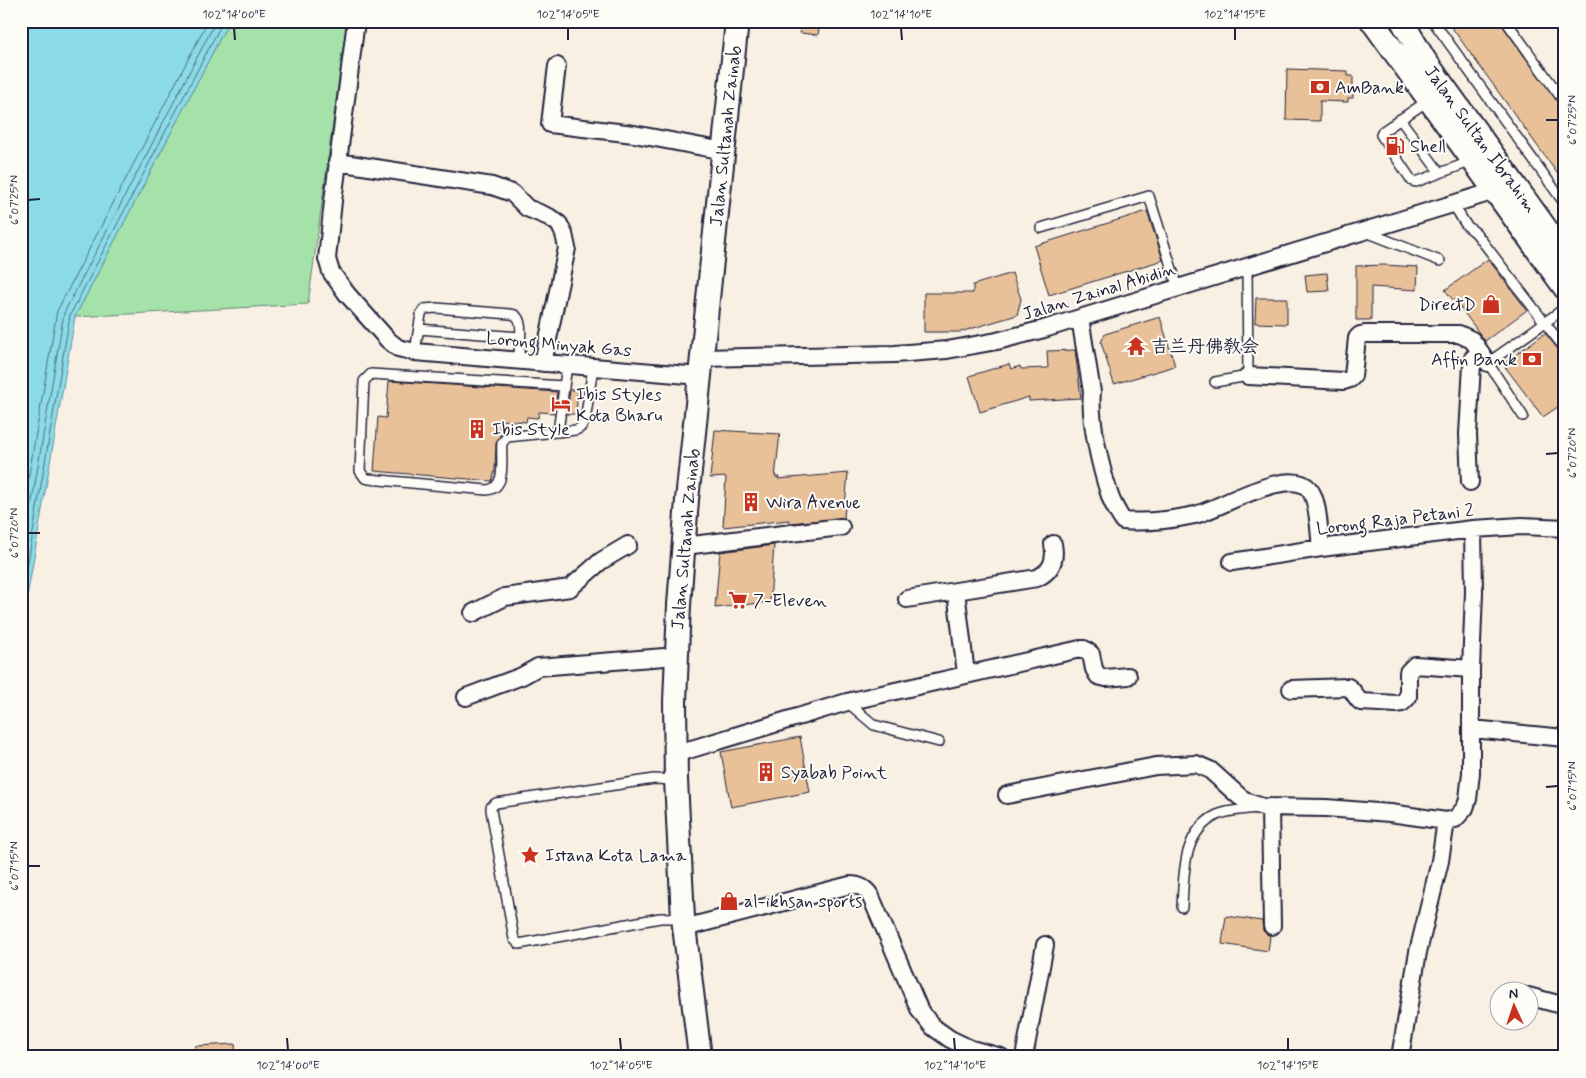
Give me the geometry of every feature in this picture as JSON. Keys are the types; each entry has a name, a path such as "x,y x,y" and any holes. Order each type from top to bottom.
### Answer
{"main road":[{"name":"Jalan Sultanah Zainab","path":"700,1057 684,923 676,780 675,702 684,546 738,21"},
{"name":"Jalan Sultan Ibrahim","path":"1372,21 1565,288"},
{"name":"Jalan Sultan Ibrahim","path":"1407,26 1424,59 1564,253"}],"street":[{"name":"Lorong Minyak Gas","path":"356,21 327,259 331,272 347,294 388,340 398,348 415,352 518,361 593,367 701,367"},
{"path":"557,66 550,124 634,134 724,151"},
{"path":"338,162 492,186 512,193 526,208 559,224 564,234 567,248 543,363"},
{"name":"Jalan Zainal Abidin","path":"701,367 947,350 998,341 1080,318 1495,191"},
{"path":"1080,318 1092,392 1091,402 1095,436 1110,497 1123,521 1141,522 1196,515 1259,489 1282,483 1298,483 1309,489 1315,501 1320,548"},
{"path":"1248,376 1344,381 1350,379 1357,338 1360,335 1366,334 1459,334 1472,340 1484,358"},
{"path":"1470,482 1468,434 1472,365 1473,358 1484,358"},
{"name":"Lorong Raja Petani 2","path":"1232,562 1320,548 1473,529 1522,526 1565,528"},
{"path":"684,546 841,527"},
{"path":"1007,795 1156,766 1196,764 1210,770 1240,797 1250,803 1266,807 1381,812 1446,821 1455,819 1465,808 1471,773 1471,669 1474,592 1473,529"},
{"path":"907,599 1037,578 1051,568 1054,559 1053,544"},
{"path":"473,612 505,598 570,588 601,561 628,545"},
{"path":"956,591 966,674"},
{"path":"676,754 847,702 1084,649 1091,654 1094,669 1098,676 1106,678 1128,676"},
{"path":"466,697 538,668 677,656"},
{"path":"1291,689 1348,687 1358,700 1362,702 1397,704 1402,703 1408,697 1408,672 1414,665 1471,669"},
{"path":"1472,729 1565,738"},
{"path":"1266,807 1272,926"},
{"path":"1400,1057 1418,952 1440,861 1446,821"},
{"path":"684,923 850,885 862,887 868,891 871,897 920,1011 933,1027 950,1039 971,1049 1001,1057"},
{"path":"1024,1057 1046,945"},
{"path":"1538,999 1565,1006"}],"lane":[{"path":"1433,21 1565,204"},
{"path":"1506,21 1565,103"},
{"path":"1429,100 1383,131 1381,135 1412,181 1416,182 1473,161"},
{"path":"1400,119 1440,173"},
{"path":"1040,228 1149,196 1178,288"},
{"path":"1453,204 1466,225 1476,233 1565,349"},
{"path":"1363,231 1440,261"},
{"path":"1215,382 1248,376 1247,267"},
{"path":"415,352 421,314 424,310 445,308 517,316 520,321 518,361"},
{"path":"1523,416 1484,358 1565,308"},
{"path":"418,329 520,337"},
{"path":"558,432 567,365"},
{"path":"564,386 371,374 364,381 360,471 365,478 369,479 490,490 497,486 502,470 502,446 504,440 511,436 576,430 583,425 593,367"},
{"path":"847,702 874,725 939,742"},
{"path":"676,780 654,780 496,803 493,804 491,810 514,939 519,944 660,918 684,923"},
{"path":"1182,907 1185,862 1192,840 1202,824 1219,814 1266,807"}],"green space":[{"path":"229,21 347,21 308,304 75,317"}],"water":[{"path":"21,21 229,21 75,317 21,633"}],"building":[{"path":"801,21 820,21 818,35 800,33"},
{"path":"1447,21 1499,21 1565,112 1565,184"},
{"name":"AmBank","path":"1287,69 1348,71 1348,76 1353,76 1353,98 1348,98 1348,102 1320,101 1320,121 1286,120"},
{"path":"1147,211 1163,260 1049,295 1034,246"},
{"path":"1488,259 1527,310 1485,341 1454,299 1445,290"},
{"path":"1356,266 1418,267 1417,290 1371,287 1371,320 1356,320"},
{"path":"1012,273 1021,299 1017,315 960,332 924,332 924,293 973,293 973,285"},
{"path":"1327,273 1329,291 1307,292 1305,275"},
{"path":"1256,298 1287,298 1287,324 1255,323"},
{"path":"1160,317 1175,366 1114,384 1101,342 1105,334"},
{"path":"1545,333 1565,358 1565,402 1543,417 1503,364"},
{"path":"1075,350 1081,398 1029,401 1029,397 980,412 969,376 1009,364 1011,369 1020,366 1021,369 1048,368 1047,351"},
{"name":"Ibis Style","path":"389,381 557,392 554,413 539,412 538,418 527,417 526,422 501,420 500,436 496,443 495,470 492,481 374,471 378,417 386,418"},
{"path":"570,390 578,390 576,414 567,414"},
{"path":"715,430 780,434 775,477 779,477 778,479 848,473 844,518 789,523 789,520 723,527 726,477 710,478"},
{"path":"774,545 770,602 715,608 720,552"},
{"name":"Syabab Point","path":"800,737 810,792 731,807 721,752"},
{"path":"1226,916 1262,921 1263,931 1270,936 1268,951 1222,944"},
{"path":"235,1044 236,1057 195,1057 195,1046"}],"place":[{"name":"AmBank","path":"1320,87"},
{"name":"Shell","path":"1395,146"},
{"name":"DirectD","path":"1491,304"},
{"name":"吉兰丹佛教会","path":"1136,346"},
{"name":"Affin Bank","path":"1532,359"},
{"name":"Ibis Styles Kota Bharu","path":"561,404"},
{"name":"Ibis Style","path":"477,429"},
{"name":"Wira Avenue","path":"751,502"},
{"name":"7-Eleven","path":"738,600"},
{"name":"Syabab Point","path":"766,772"},
{"name":"Istana Kota Lama","path":"530,855"},
{"name":"al-ikhsan sports","path":"729,901"}]}
